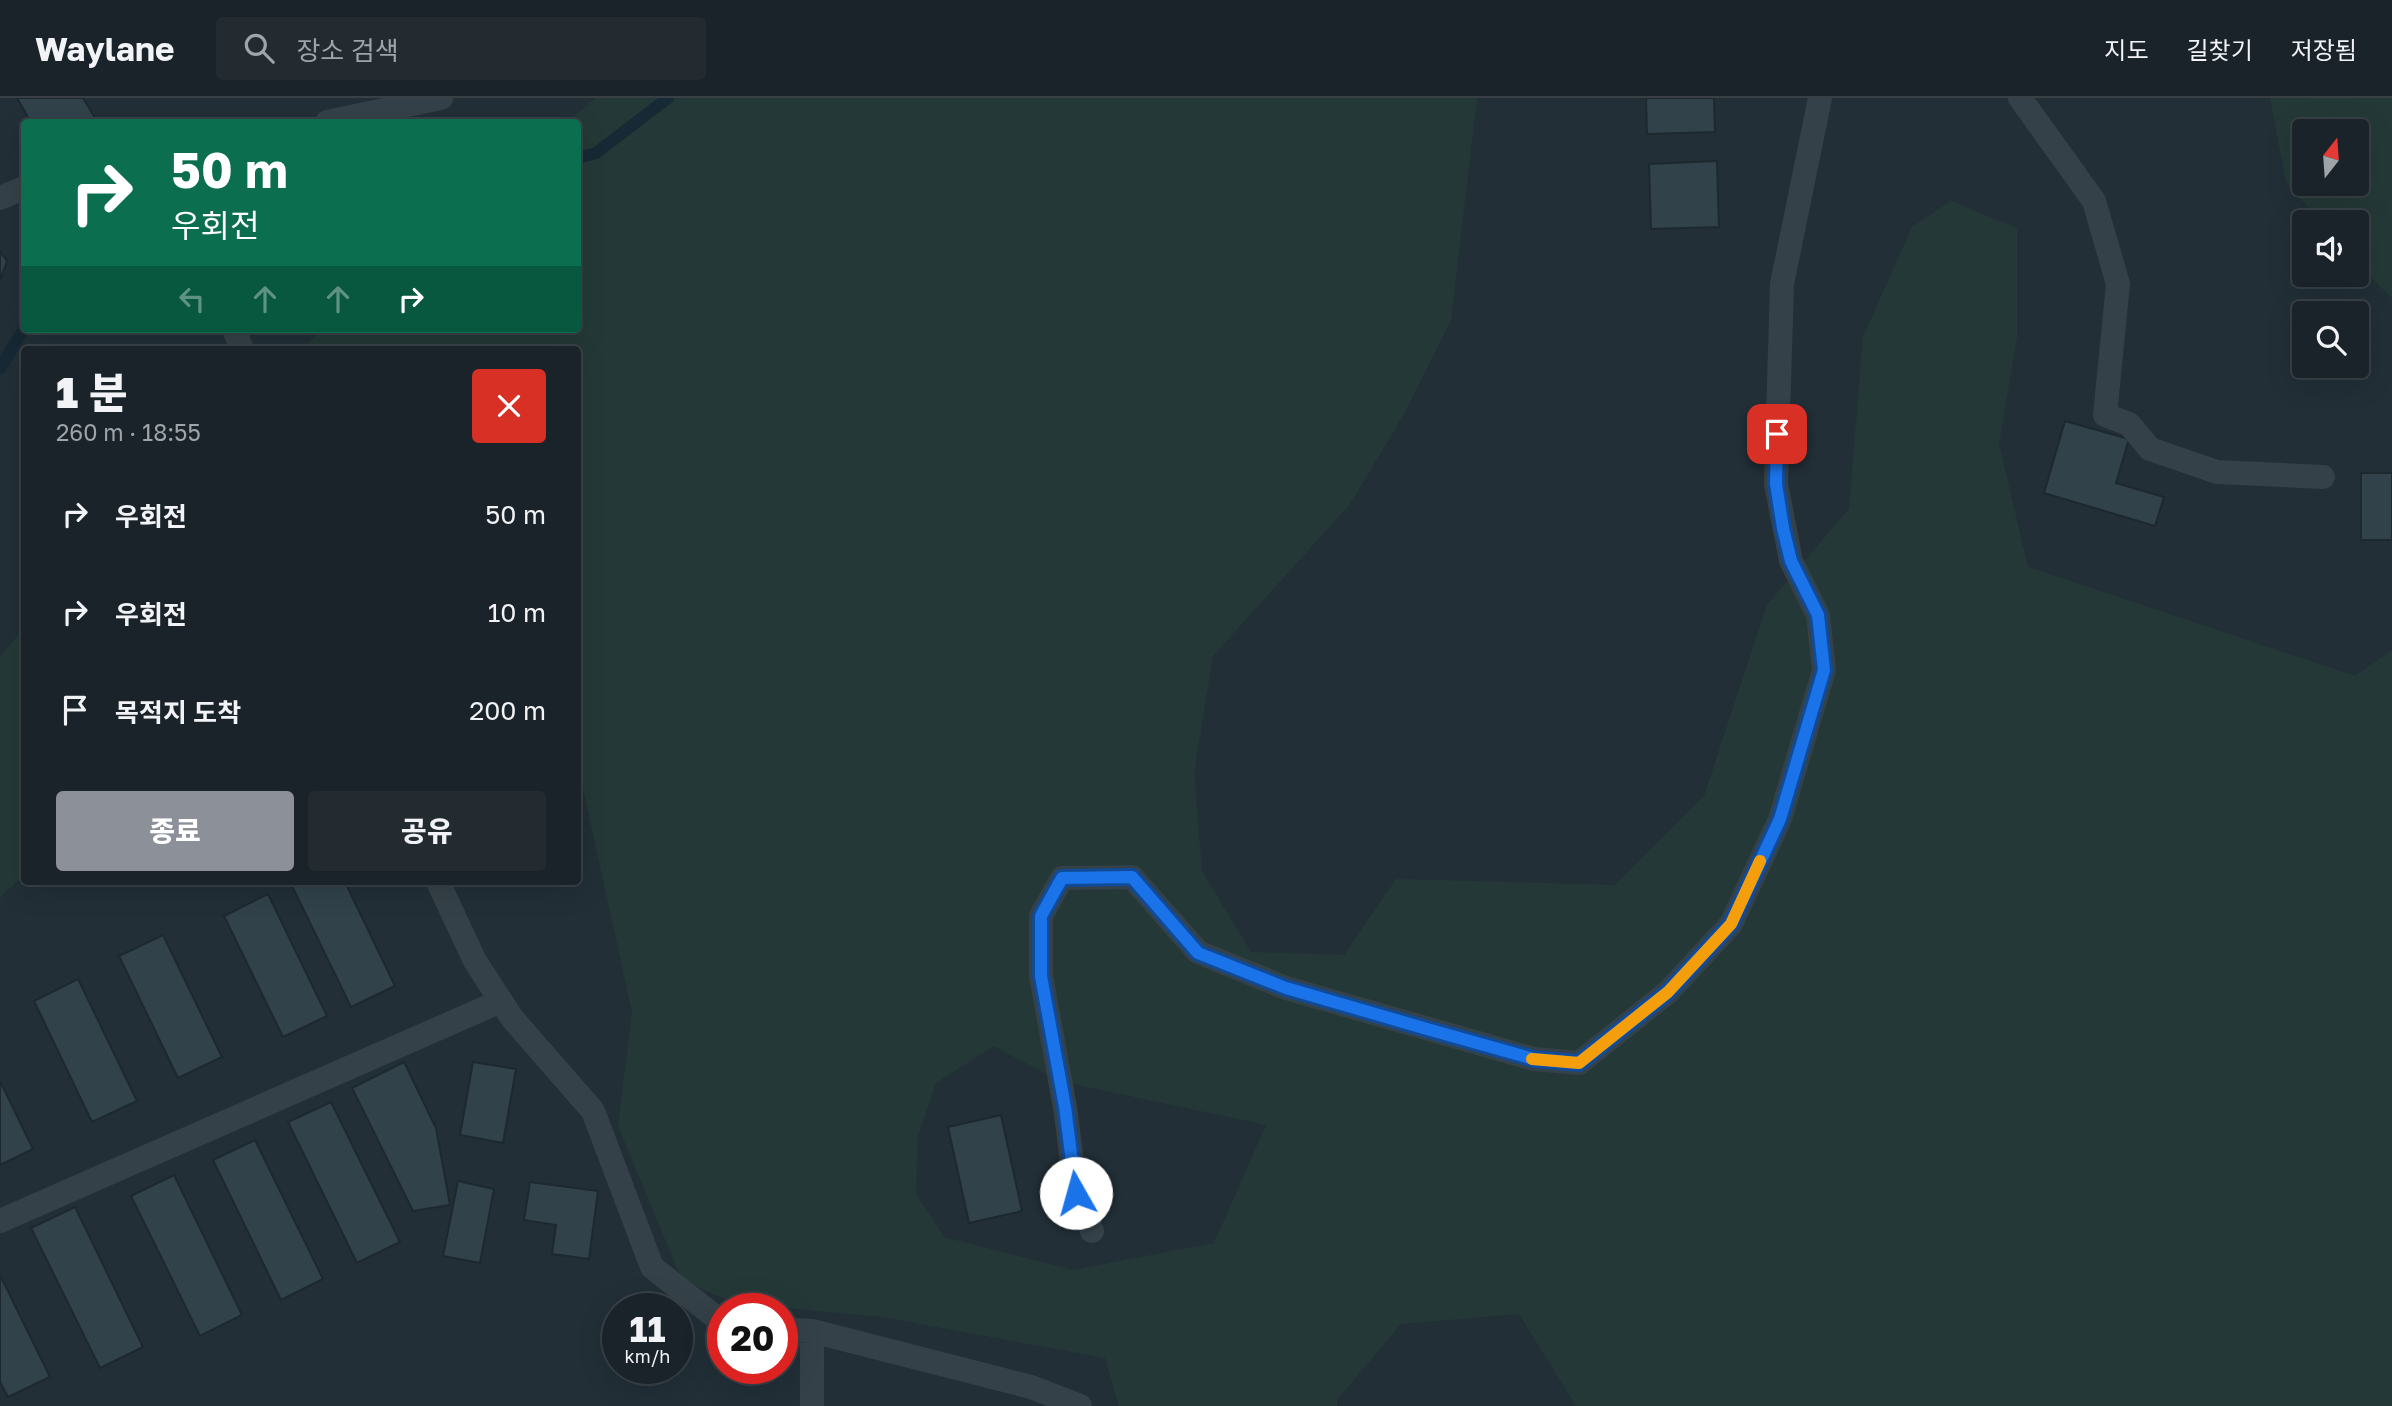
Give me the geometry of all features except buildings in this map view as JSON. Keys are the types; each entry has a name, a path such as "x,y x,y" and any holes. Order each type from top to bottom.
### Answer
{"lane":[{"path":"341,119 441,98"},
{"path":"1092,1231 1076,1193 1065,1107 1041,976 1041,916 1062,878 1132,877 1198,953 1286,988 1534,1059 1579,1063 1668,992 1731,924 1780,819 1824,670 1818,615 1791,561 1776,484 1782,284 1819,98"},
{"path":"2020,98 2094,201 2118,284 2105,415 2129,424 2150,449 2217,472 2323,477"},
{"path":"0,198 21,189"},
{"path":"439,885 475,961 512,1018 593,1111 652,1266 707,1310"},
{"path":"0,1221 501,1001"},
{"path":"798,1330 812,1331 1031,1387 1080,1406"},
{"path":"812,1331 812,1406"}],"green space":[{"path":"596,98 1477,98 1451,320 1404,414 1350,504 1213,656 1194,773 1202,871 1251,952 1344,955 1396,879 1615,885 1704,796 1767,605 1849,509 1863,337 1912,227 1951,201 2017,228 2017,338 1999,444 2028,567 2355,676 2392,650 2392,1406 1576,1406 1519,1314 1401,1324 1337,1400 1337,1406 1119,1406 1105,1358 882,1317 798,1309 798,1293 711,1293 682,1280 618,1126 632,1012 581,782 581,346 305,346 319,333 581,333 581,119 572,119","holes":["994,1046 1059,1081 1266,1125 1214,1243 1073,1270 944,1237 916,1194 918,1136 936,1083"]},
{"path":"2270,98 2392,98 2392,298 2369,276 2369,210 2310,210 2298,196 2370,196 2370,119 2292,119 2292,189 2286,182"},
{"path":"21,632 21,878 0,897 0,656"}],"waterway":[{"path":"581,157 596,153 668,98"},
{"path":"0,369 21,333"}],"slow traffic":[{"path":"1532,1059 1579,1063 1668,992 1731,924 1760,861"}],"route":[{"path":"1076,1193 1065,1107 1041,976 1041,916 1062,878 1132,877 1198,953 1286,988 1534,1059 1579,1063 1668,992 1731,924 1780,819 1824,670 1818,615 1791,561 1783,528 1776,484 1777,434"}]}
